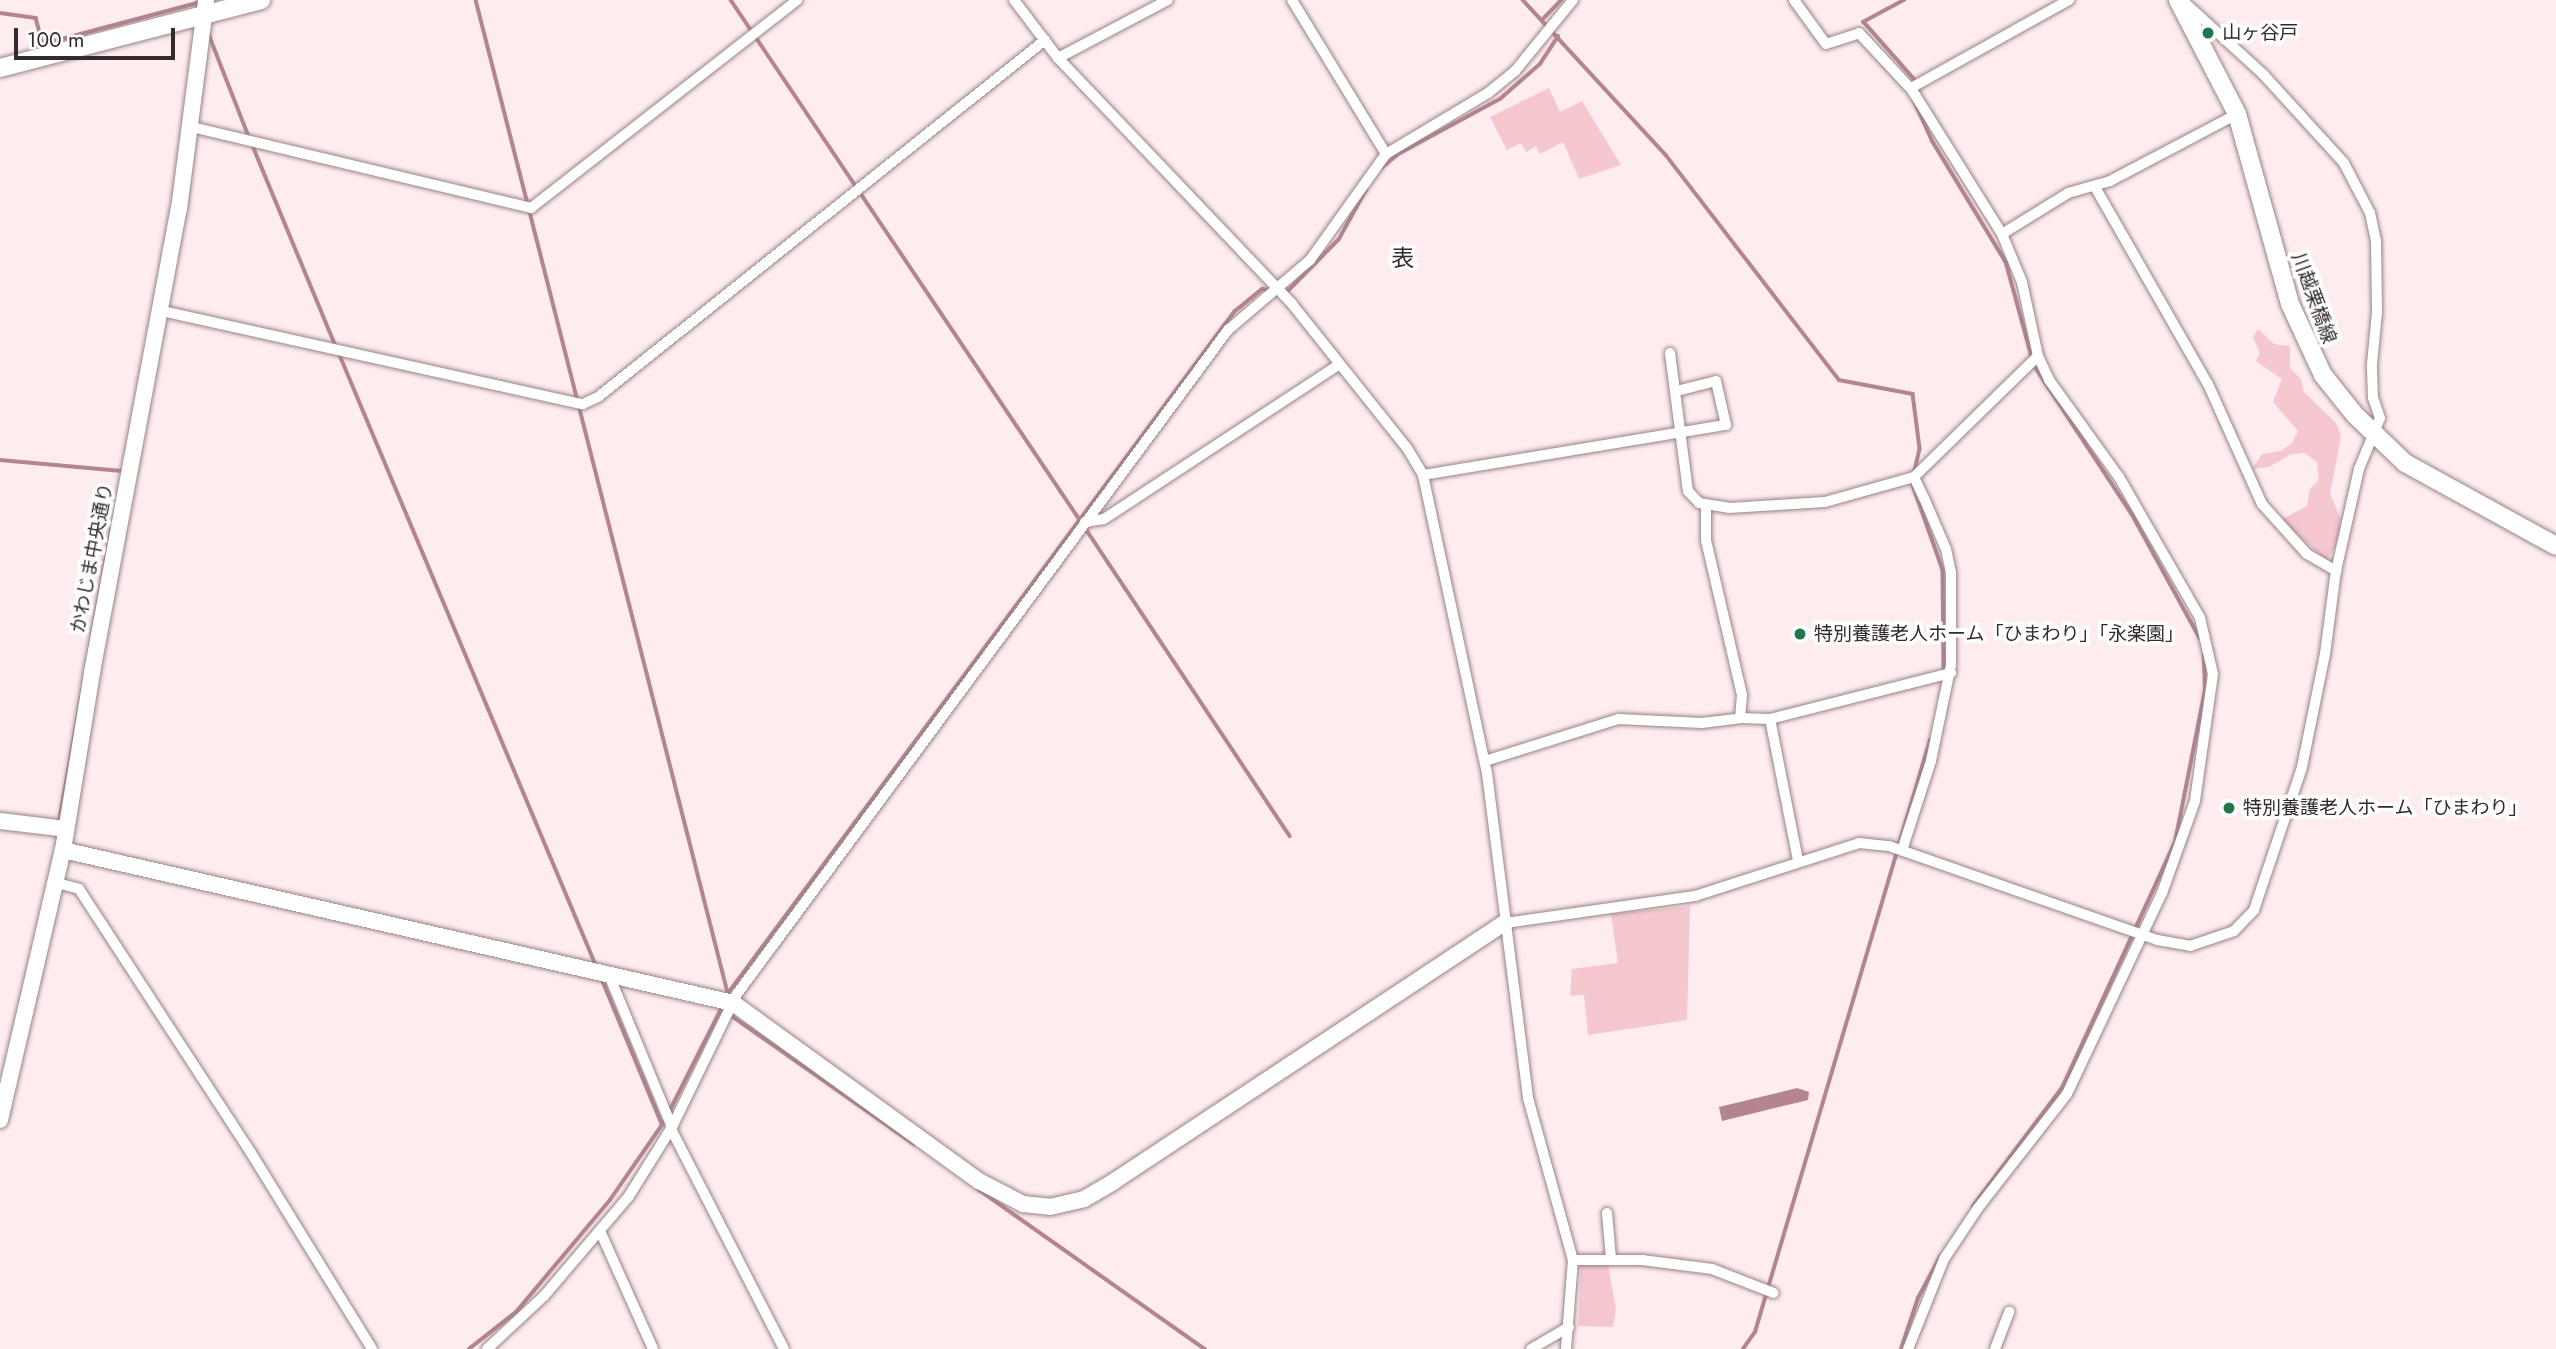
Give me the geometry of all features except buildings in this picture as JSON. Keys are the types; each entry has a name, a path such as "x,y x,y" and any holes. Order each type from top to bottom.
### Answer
{"main road":[{"path":"0,68 205,7 261,0"},
{"name":"川越栗橋線","path":"2180,0 2237,114 2299,330 2323,375 2372,432 2431,480 2556,546"}],"street":[{"path":"192,127 531,208 797,0"},
{"path":"1014,0 1058,58 1279,290 1340,364 1423,475 1485,761 1528,1098 1573,1260 1566,1349"},
{"path":"1058,58 1168,0"},
{"path":"1292,0 1386,154"},
{"path":"487,1349 520,1322 629,1196 672,1128 733,1003 1228,330 1252,305 1279,290 1328,237 1386,154 1489,93 1515,71 1573,0"},
{"path":"1794,0 1826,44 1859,33 1911,88 2002,233 2022,282 2038,356 2049,380 2141,514 2200,618 2213,674 2195,801 2178,857 2067,1094 1978,1208 1944,1259 1911,1348"},
{"path":"1911,88 2069,0"},
{"path":"63,850 733,1003 979,1181 1023,1204 1050,1207 1084,1199 1113,1182 1505,923 1695,896 1859,843 1902,850 2179,944 2202,944 2234,931 2254,910 2302,767 2325,654 2336,570 2372,432 2380,418 2373,398 2377,270 2370,213 2344,163 2256,66 2180,0"},
{"name":"かわじま中央通り","path":"0,1120 57,883 162,311 192,127 205,7"},
{"path":"162,311 583,404 598,397 1045,40"},
{"path":"2002,233 2068,193 2095,187 2237,114"},
{"path":"2095,187 2208,384 2262,504 2307,554 2336,570"},
{"path":"1670,353 1688,491 1706,506 1825,502 1914,477 2038,356"},
{"path":"1085,522 1104,519 1340,364"},
{"path":"1423,475 1726,425 1716,381 1677,391"},
{"path":"1902,850 1931,761 1951,673 1951,573 1946,549 1914,477"},
{"path":"1706,506 1706,540 1742,695 1740,718"},
{"path":"1485,761 1618,719 1702,723 1740,718 1770,719 1951,673"},
{"path":"1770,719 1798,861"},
{"path":"0,821 66,829"},
{"path":"57,883 79,889 251,1153 372,1349"},
{"path":"609,975 672,1128 784,1349"},
{"path":"1607,1213 1611,1259"},
{"path":"600,1231 653,1349"},
{"path":"1573,1260 1611,1259 1712,1269 1774,1293"},
{"path":"1995,1349 2009,1312"},
{"path":"1531,1349 1569,1328"}],"shaded area":[{"path":"1549,88 1560,112 1582,101 1621,165 1579,179 1563,142 1540,154 1536,146 1526,152 1521,143 1507,150 1490,117"},
{"path":"2258,329 2274,344 2290,346 2290,368 2301,379 2304,392 2336,423 2341,436 2330,494 2341,519 2339,539 2327,561 2281,520 2307,506 2310,489 2319,480 2317,462 2305,453 2291,454 2269,467 2252,469 2262,454 2281,451 2292,443 2298,431 2273,402 2282,379 2256,361 2260,353 2253,337"},
{"path":"1690,906 1687,1020 1588,1035 1584,995 1570,996 1572,969 1618,963 1611,914"},
{"path":"1797,1088 1809,1092 1808,1100 1722,1121 1719,1107"},
{"path":"1581,1262 1608,1265 1616,1309 1613,1327 1578,1326"}],"waterway":[{"path":"476,0 528,204"},
{"path":"731,0 1080,520"},
{"path":"1523,0 1666,155 1839,380 1913,394 1920,449 1915,470"},
{"path":"1542,20 1561,0"},
{"path":"1905,0 1864,22 1917,82"},
{"path":"0,13 36,18 43,44 197,3 199,9"},
{"path":"208,32 250,139"},
{"path":"1380,169 1400,153 1500,99 1540,64 1558,36"},
{"path":"1914,100 1933,142 2006,262 2032,357"},
{"path":"253,146 336,346"},
{"path":"1287,292 1339,239 1366,190"},
{"path":"530,212 728,993"},
{"path":"726,996 1235,311 1262,289 1269,290"},
{"path":"339,353 596,965"},
{"path":"2034,365 2132,514 2200,638"},
{"path":"0,460 122,471"},
{"path":"1913,485 1943,570 1944,671"},
{"path":"1084,526 1290,836"},
{"path":"59,822 111,530"},
{"path":"1973,1206 2062,1088 2175,842 2205,690 2204,656"},
{"path":"1743,1349 1755,1332 1930,740"},
{"path":"602,979 662,1124"},
{"path":"669,1112 722,1007"},
{"path":"729,1014 914,1144"},
{"path":"469,1349 516,1312 610,1200 666,1119"},
{"path":"978,1189 1205,1349"},
{"path":"1901,1349 1918,1298 1940,1257"}],"place":[{"name":"山ヶ谷戸","path":"2208,33"},
{"name":"特別養護老人ホーム「ひまわり」「永楽園」","path":"1800,634"},
{"name":"特別養護老人ホーム「ひまわり」","path":"2229,808"}],"district":[{"name":"表","path":"1403,258"}]}
